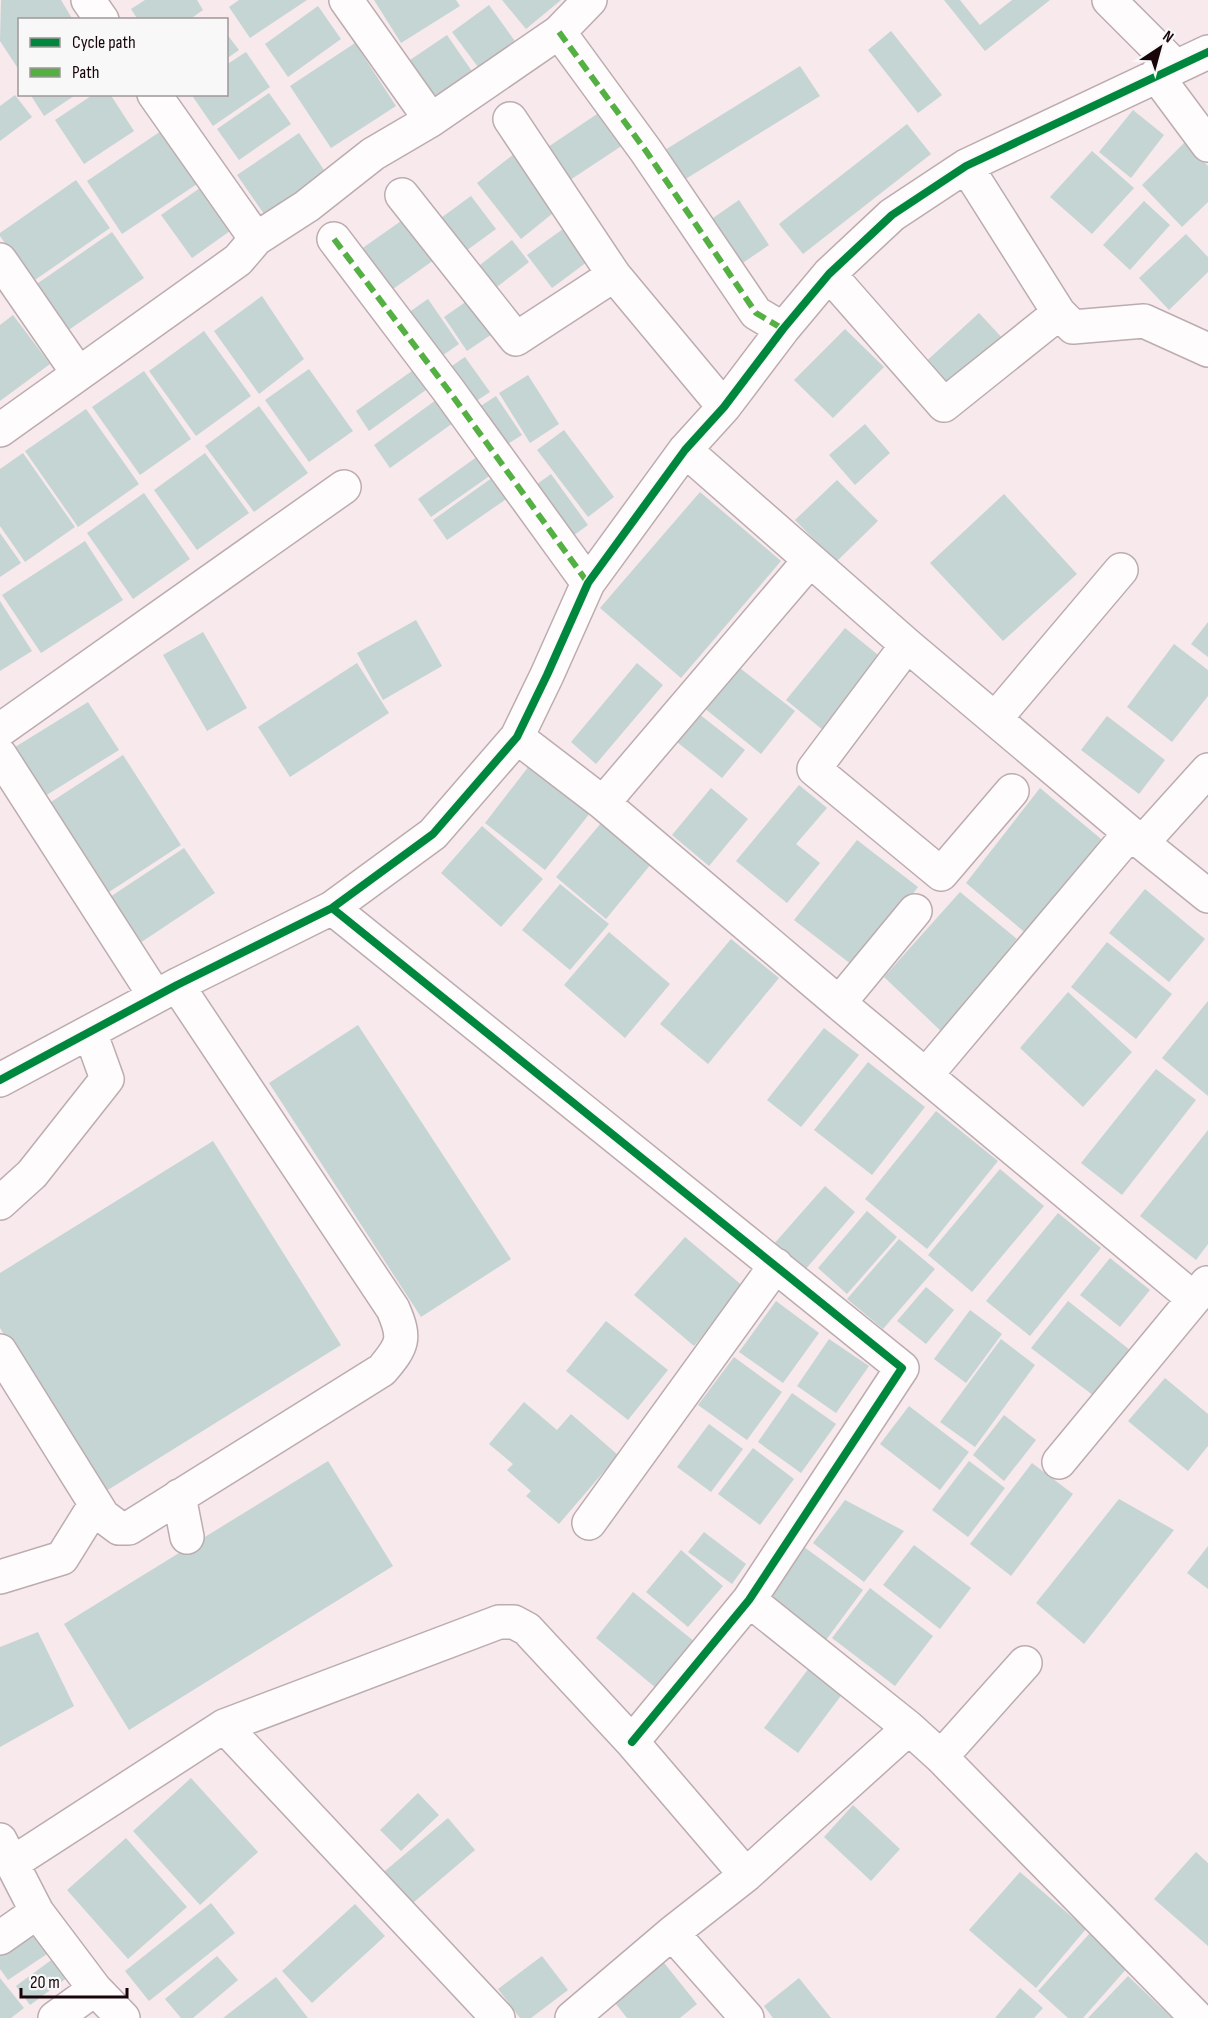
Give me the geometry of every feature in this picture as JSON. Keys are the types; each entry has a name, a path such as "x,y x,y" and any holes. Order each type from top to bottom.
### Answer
{"street":[{"path":"88,0 101,18"},
{"path":"346,0 431,120"},
{"path":"0,430 238,260 256,239 307,206 373,154 431,120 559,32 590,0"},
{"path":"1109,0 1166,71 1208,145"},
{"path":"559,32 646,151 756,313 783,328"},
{"path":"0,1080 166,991 332,908 432,834 517,737 548,675 588,583 685,450 724,406 783,328 829,274 892,215 966,166 1208,52"},
{"path":"155,96 256,239"},
{"path":"510,119 614,275 724,406"},
{"path":"966,166 1059,313 1073,327 1144,321 1208,350"},
{"path":"402,195 516,339 614,275"},
{"path":"334,239 449,391 588,583"},
{"path":"0,260 78,374"},
{"path":"829,274 944,405 1059,313"},
{"path":"685,450 907,645 1208,896"},
{"path":"0,730 344,487"},
{"path":"603,803 810,560"},
{"path":"995,719 1121,570"},
{"path":"907,645 814,769 942,874 1012,791"},
{"path":"517,737 603,803 926,1075 1201,1291 1059,1462"},
{"path":"0,755 393,1309 401,1328 399,1350 382,1370 129,1528 119,1528 103,1516 0,1351"},
{"path":"926,1075 1136,838 1208,770"},
{"path":"332,908 902,1368 749,1600 632,1742"},
{"path":"838,1003 915,911"},
{"path":"0,1203 32,1174 107,1079 90,1032"},
{"path":"589,1523 776,1265"},
{"path":"179,1496 187,1537"},
{"path":"0,1577 62,1558 95,1505"},
{"path":"749,1600 942,1757 1197,2018"},
{"path":"123,2018 95,1989 37,1912 6,1852 224,1726 499,1622 514,1622 527,1629 632,1742 746,1875"},
{"path":"942,1757 1025,1663"},
{"path":"224,1726 498,2018"},
{"path":"572,2018 672,1933 746,1875 909,1728"},
{"path":"0,1938 37,1912"},
{"path":"672,1933 747,2018"},
{"path":"55,2018 95,1989"}],"building":[{"path":"1,0 61,0 72,18 18,18 17,67 0,41"},
{"path":"145,0 197,0 203,10 192,18 137,18 131,9"},
{"path":"239,0 307,0 250,38 229,7"},
{"path":"374,0 456,0 460,6 401,43"},
{"path":"502,0 561,0 526,29"},
{"path":"944,0 960,0 980,25 1012,0 1050,0 985,51"},
{"path":"489,5 517,44 481,71 452,32"},
{"path":"318,6 341,39 288,77 265,44"},
{"path":"891,31 942,95 918,113 868,50"},
{"path":"447,35 478,80 440,105 410,60"},
{"path":"228,36 239,50 228,58"},
{"path":"355,43 396,106 331,148 290,86"},
{"path":"246,52 270,87 213,126 192,96 228,96 228,64"},
{"path":"800,66 820,96 684,180 665,150"},
{"path":"269,93 291,124 239,160 217,129"},
{"path":"15,95 32,117 0,141 0,106"},
{"path":"31,96 74,96 44,116"},
{"path":"91,96 111,96 134,131 84,164 55,120"},
{"path":"606,108 629,141 561,186 539,153"},
{"path":"1133,110 1164,135 1131,178 1099,152"},
{"path":"907,124 931,154 803,254 779,224"},
{"path":"161,131 197,184 122,234 87,181"},
{"path":"299,133 326,173 264,214 237,175"},
{"path":"1185,142 1208,166 1208,202 1182,227 1142,185"},
{"path":"519,150 563,205 521,239 477,183"},
{"path":"1092,151 1134,188 1092,234 1050,197"},
{"path":"76,180 110,228 32,282 0,233"},
{"path":"200,188 230,231 192,258 161,215"},
{"path":"471,196 496,229 459,256 434,223"},
{"path":"739,200 769,245 731,271 700,227"},
{"path":"1144,201 1170,225 1130,270 1103,245"},
{"path":"411,214 441,255 386,294 357,252"},
{"path":"567,226 591,259 552,288 527,255"},
{"path":"112,232 144,278 60,336 28,290"},
{"path":"1186,234 1208,257 1208,272 1169,310 1139,278"},
{"path":"512,240 529,262 488,294 471,272"},
{"path":"477,294 501,328 467,351 444,317"},
{"path":"262,296 304,359 259,394 214,331"},
{"path":"428,299 459,344 436,360 405,315"},
{"path":"979,313 1006,342 948,395 921,366"},
{"path":"13,315 50,364 0,401 0,325"},
{"path":"845,329 884,367 833,418 794,380"},
{"path":"204,331 251,396 196,436 149,371"},
{"path":"465,357 490,392 470,405 446,370"},
{"path":"416,368 430,387 369,431 356,411"},
{"path":"309,369 353,431 309,462 265,400"},
{"path":"144,371 191,439 140,475 92,407"},
{"path":"528,375 559,424 530,443 499,393"},
{"path":"496,396 522,435 501,448 476,409"},
{"path":"436,400 453,423 390,468 374,445"},
{"path":"259,406 308,473 254,512 205,446"},
{"path":"86,409 139,484 78,527 25,451"},
{"path":"865,424 890,453 855,485 829,455"},
{"path":"564,430 614,497 588,517 537,450"},
{"path":"485,451 498,470 431,517 418,499"},
{"path":"23,453 75,527 25,562 0,526 0,469"},
{"path":"205,453 249,513 197,550 154,490"},
{"path":"503,470 518,491 447,540 433,520"},
{"path":"551,474 588,525 563,543 526,492"},
{"path":"837,480 878,521 836,562 795,520"},
{"path":"700,492 781,561 681,678 600,608"},
{"path":"144,493 190,559 133,599 87,533"},
{"path":"1004,494 1077,574 1003,641 930,563"},
{"path":"0,533 21,563 0,577"},
{"path":"85,541 123,600 41,653 2,595"},
{"path":"0,601 32,651 0,671"},
{"path":"416,620 442,666 383,700 357,653"},
{"path":"1208,622 1208,657 1191,644"},
{"path":"845,628 888,663 829,735 786,700"},
{"path":"203,632 247,708 207,731 163,655"},
{"path":"1174,644 1208,670 1208,696 1172,742 1127,707"},
{"path":"357,663 389,713 290,777 258,727"},
{"path":"637,663 663,685 596,764 571,742"},
{"path":"736,665 795,711 761,754 703,707"},
{"path":"88,702 119,750 37,801 7,752"},
{"path":"699,714 745,750 722,778 677,742"},
{"path":"1107,716 1165,760 1139,794 1081,750"},
{"path":"123,755 181,845 109,892 51,802"},
{"path":"529,766 590,813 545,870 485,823"},
{"path":"799,785 827,808 796,844 820,863 787,903 736,861"},
{"path":"711,788 748,819 709,866 672,835"},
{"path":"1040,788 1107,844 1028,935 966,883"},
{"path":"601,823 651,864 606,919 556,877"},
{"path":"482,826 543,879 501,927 441,873"},
{"path":"857,840 918,887 856,968 794,920"},
{"path":"184,848 215,893 137,945 107,899"},
{"path":"560,884 609,924 570,970 522,930"},
{"path":"1145,889 1205,939 1169,982 1109,933"},
{"path":"960,892 1017,939 943,1033 884,977"},
{"path":"609,932 670,984 625,1038 564,985"},
{"path":"731,939 779,978 708,1064 660,1024"},
{"path":"1107,942 1172,994 1136,1039 1071,987"},
{"path":"1068,992 1132,1052 1083,1107 1020,1048"},
{"path":"1208,1001 1208,1096 1162,1058"},
{"path":"358,1025 511,1259 421,1317 269,1083"},
{"path":"824,1028 859,1055 801,1127 767,1100"},
{"path":"868,1062 925,1107 872,1175 814,1130"},
{"path":"1156,1069 1196,1100 1122,1195 1081,1163"},
{"path":"936,1111 998,1161 927,1249 865,1199"},
{"path":"1208,1130 1208,1244 1196,1260 1140,1216"},
{"path":"213,1141 341,1345 103,1493 0,1328 0,1273"},
{"path":"1000,1169 1044,1206 972,1292 928,1255"},
{"path":"825,1186 855,1212 804,1271 773,1245"},
{"path":"867,1211 897,1237 847,1294 818,1268"},
{"path":"1058,1213 1101,1248 1030,1336 986,1301"},
{"path":"685,1237 744,1287 694,1346 634,1295"},
{"path":"899,1239 935,1269 883,1329 847,1299"},
{"path":"1110,1258 1150,1290 1120,1327 1080,1295"},
{"path":"926,1287 954,1310 926,1344 897,1321"},
{"path":"776,1301 819,1333 783,1383 739,1352"},
{"path":"1068,1301 1130,1350 1094,1396 1031,1348"},
{"path":"970,1310 1002,1334 966,1383 934,1359"},
{"path":"606,1321 668,1370 628,1420 566,1371"},
{"path":"829,1339 869,1366 836,1413 797,1386"},
{"path":"1001,1339 1035,1365 975,1447 940,1422"},
{"path":"734,1357 782,1392 747,1440 698,1405"},
{"path":"1165,1378 1208,1414 1208,1446 1188,1471 1128,1421"},
{"path":"792,1393 836,1424 801,1473 758,1442"},
{"path":"524,1402 557,1430 571,1414 618,1455 559,1524 526,1496 531,1491 507,1470 513,1464 489,1444"},
{"path":"909,1406 969,1452 940,1490 880,1444"},
{"path":"1004,1415 1036,1440 1004,1481 973,1455"},
{"path":"709,1424 743,1449 711,1492 677,1467"},
{"path":"753,1448 794,1479 760,1525 718,1494"},
{"path":"328,1461 393,1566 129,1730 64,1624"},
{"path":"969,1461 1005,1488 968,1537 932,1510"},
{"path":"1032,1463 1073,1494 1011,1576 970,1544"},
{"path":"1119,1499 1174,1530 1084,1644 1036,1603"},
{"path":"845,1500 904,1531 864,1582 813,1543"},
{"path":"704,1532 746,1564 732,1584 688,1552"},
{"path":"914,1545 971,1588 940,1629 883,1585"},
{"path":"1208,1546 1208,1589 1187,1573"},
{"path":"804,1547 863,1590 826,1640 767,1598"},
{"path":"681,1550 723,1586 688,1627 646,1592"},
{"path":"870,1588 933,1636 895,1686 832,1638"},
{"path":"633,1592 700,1646 662,1693 596,1638"},
{"path":"38,1632 74,1706 0,1747 0,1647"},
{"path":"812,1664 846,1689 798,1753 764,1728"},
{"path":"191,1778 258,1852 200,1905 133,1831"},
{"path":"418,1793 439,1815 401,1851 380,1830"},
{"path":"853,1805 900,1849 871,1881 824,1837"},
{"path":"448,1818 475,1850 407,1908 379,1876"},
{"path":"126,1838 187,1907 128,1959 67,1890"},
{"path":"1196,1852 1208,1863 1208,1946 1154,1899"},
{"path":"1020,1872 1086,1929 1036,1988 969,1930"},
{"path":"211,1903 235,1933 149,2001 125,1971"},
{"path":"355,1904 385,1936 312,2003 282,1971"},
{"path":"33,1927 50,1952 8,1980 0,1969 0,1950"},
{"path":"1090,1933 1128,1967 1083,2018 1068,2018 1038,1991"},
{"path":"217,1956 238,1980 193,2018 181,2018 165,1999"},
{"path":"542,1956 568,1990 531,2018 520,2018 498,1989"},
{"path":"54,1958 68,1977 30,2005 16,1986"},
{"path":"661,1959 697,2004 680,2018 627,2018 612,1999"},
{"path":"1128,1976 1172,2018 1088,2018"},
{"path":"276,1977 308,2018 223,2018"},
{"path":"0,1978 24,2008 11,2018 0,2018"},
{"path":"799,1978 831,2018 773,2018 764,2006"},
{"path":"1020,1988 1043,2008 1034,2018 995,2018"}],"marked path":[{"path":"559,32 646,151 756,313 783,329"},
{"path":"334,239 449,391 588,583"}],"cycle path":[{"path":"0,1080 177,985 332,908 433,834 517,737 588,583 685,450 724,407 783,329 829,274 892,215 966,166 1208,52"},
{"path":"332,908 902,1368 749,1600 632,1742"}]}
